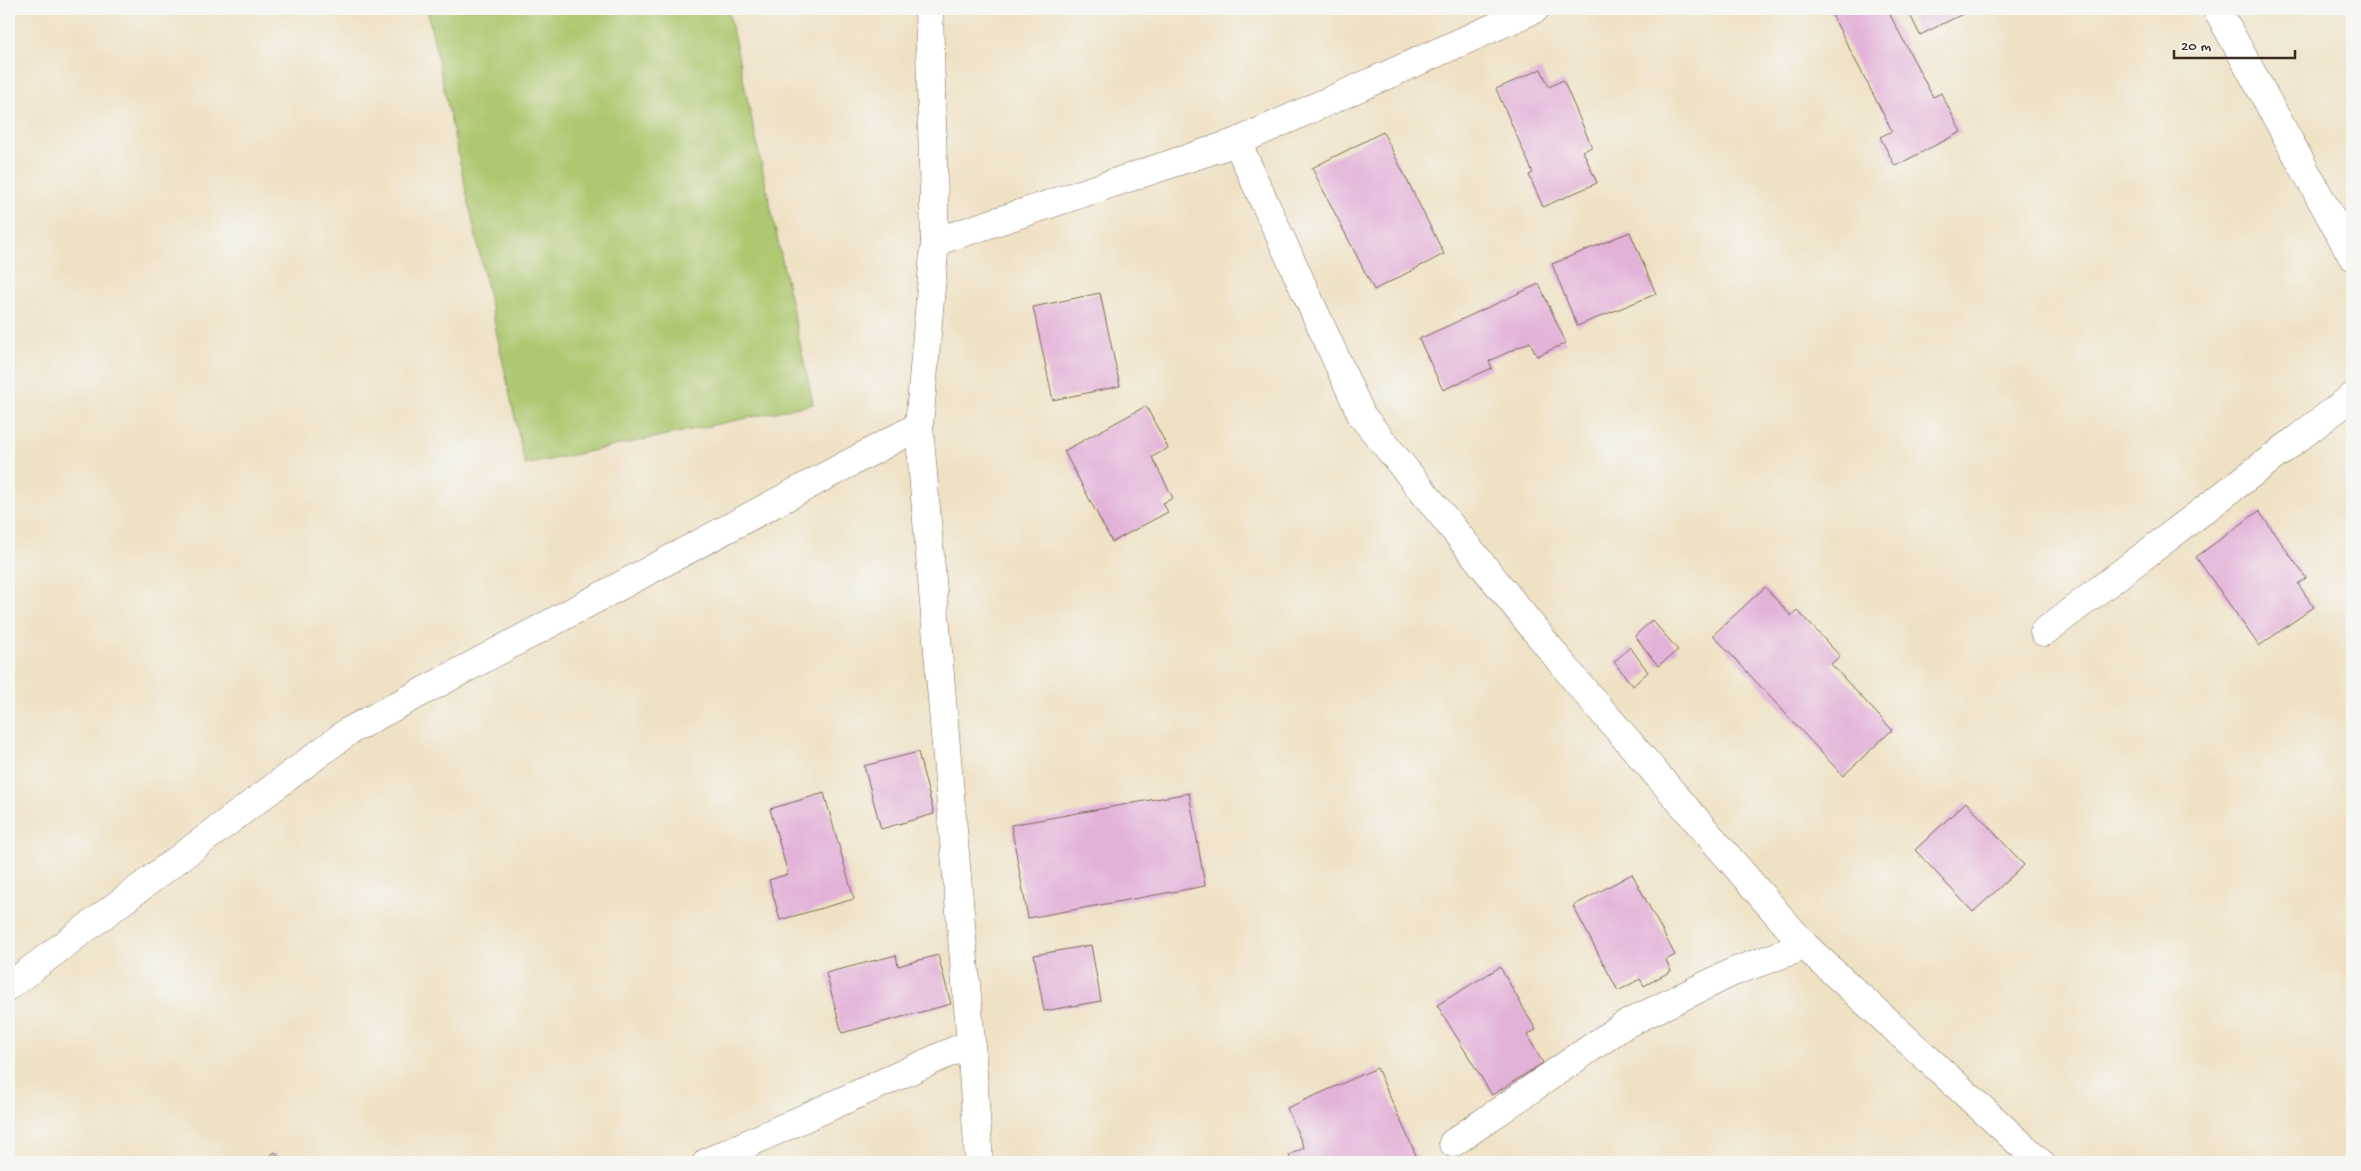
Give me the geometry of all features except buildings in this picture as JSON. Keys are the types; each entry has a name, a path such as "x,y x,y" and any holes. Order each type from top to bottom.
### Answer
{"street":[{"path":"929,9 935,242 919,426 971,1043 979,1162"},
{"path":"935,242 1237,142 1535,9"},
{"path":"2217,9 2352,256"},
{"path":"1237,142 1362,416 1577,682 1805,946 2040,1162"},
{"path":"2044,632 2352,397"},
{"path":"9,986 349,731 919,426"},
{"path":"1453,1143 1624,1026 1733,972 1805,946"},
{"path":"707,1162 971,1043"}],"green space":[{"path":"427,9 728,9 813,404 525,465"}]}
